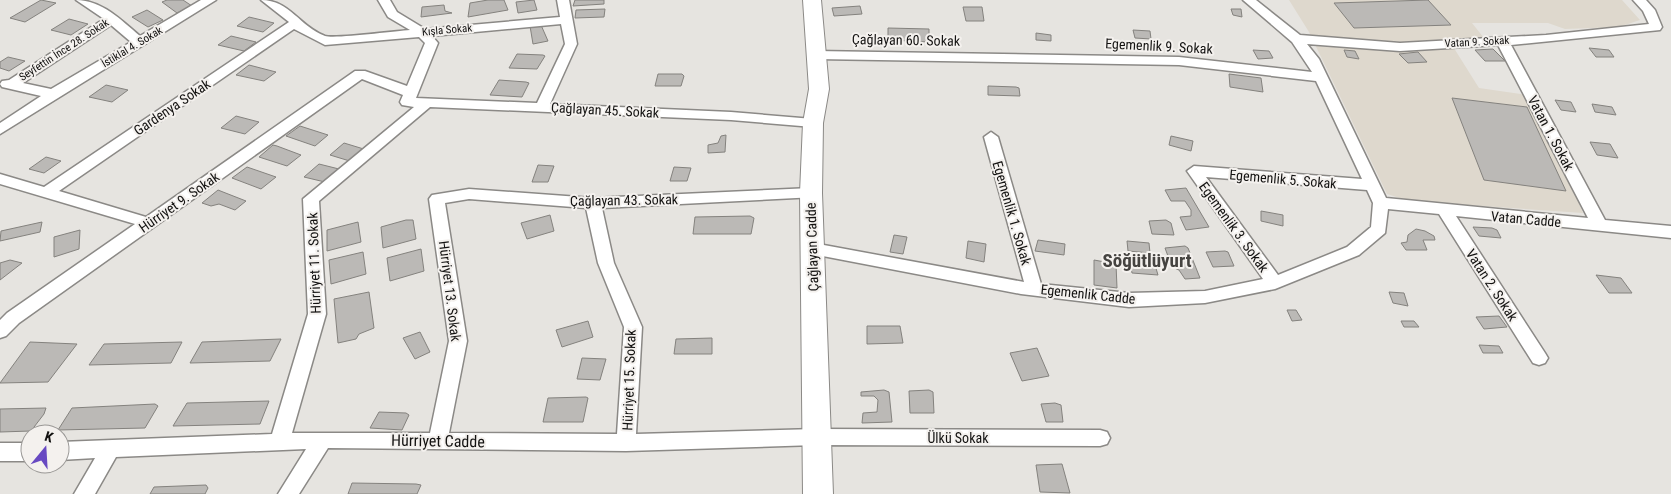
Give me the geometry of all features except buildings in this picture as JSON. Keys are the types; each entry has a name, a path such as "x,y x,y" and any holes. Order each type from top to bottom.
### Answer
{"street":[{"name":"Seyfettin İnce 28. Sokak","path":"5,84 112,19 82,0"},
{"name":"İstiklal 4. Sokak","path":"0,129 53,94 210,0"},
{"path":"268,0 297,22"},
{"path":"384,0 392,14 422,32 432,43 412,92"},
{"path":"542,107 571,44 563,0"},
{"name":"Çağlayan Cadde","path":"812,0 819,89 813,123 811,193 818,494"},
{"path":"1249,0 1297,39 1312,59 1381,203"},
{"path":"1639,0 1649,10 1656,27"},
{"path":"112,19 140,42"},
{"name":"Kışla Sokak","path":"297,22 299,27 325,41 568,20"},
{"name":"Gardenya Sokak","path":"46,193 297,22"},
{"name":"Vatan 9. Sokak","path":"1297,39 1400,47 1546,39 1656,27"},
{"name":"Vatan 1. Sokak","path":"1502,40 1600,226"},
{"name":"Çağlayan 60. Sokak","path":"816,55 997,58"},
{"name":"Egemenlik 9. Sokak","path":"997,58 1180,61 1320,77"},
{"name":"Hürriyet 9. Sokak","path":"0,331 6,316 149,223 360,74 412,92"},
{"path":"5,84 53,94"},
{"name":"Çağlayan 45. Sokak","path":"412,92 407,102 731,116 813,123"},
{"name":"Hürriyet 11. Sokak","path":"279,442 317,314 311,199 427,103"},
{"name":"Egemenlik 1. Sokak","path":"991,137 1034,289"},
{"name":"Egemenlik 5. Sokak","path":"1194,171 1372,185"},
{"name":"Egemenlik 3. Sokak","path":"1194,171 1274,283"},
{"path":"0,179 149,223"},
{"name":"Çağlayan 43. Sokak","path":"437,199 469,194 592,203 811,193"},
{"name":"Hürriyet 13. Sokak","path":"437,199 458,341 438,441"},
{"name":"Hürriyet 15. Sokak","path":"592,203 606,263 633,327 626,443"},
{"name":"Vatan Cadde","path":"1381,203 1445,211 1671,232"},
{"name":"Egemenlik Cadde","path":"813,249 1034,289 1129,300 1205,297 1274,283 1353,251 1378,229 1381,203"},
{"name":"Vatan 2. Sokak","path":"1445,211 1539,358"},
{"name":"Hürriyet Cadde","path":"70,451 323,440 626,443 816,437"},
{"name":"Ülkü Sokak","path":"816,437 1100,438"},
{"path":"288,494 323,440"},
{"path":"84,494 110,450"},
{"path":"0,452 20,452"}],"shaded area":[{"path":"1289,0 1622,0 1640,20 1619,27 1565,29 1548,23 1472,23 1488,43 1452,45 1479,88 1528,95 1540,111 1583,213 1409,201 1387,194 1309,32"}],"district":[{"name":"Söğütlüyurt","path":"1147,260"}]}
